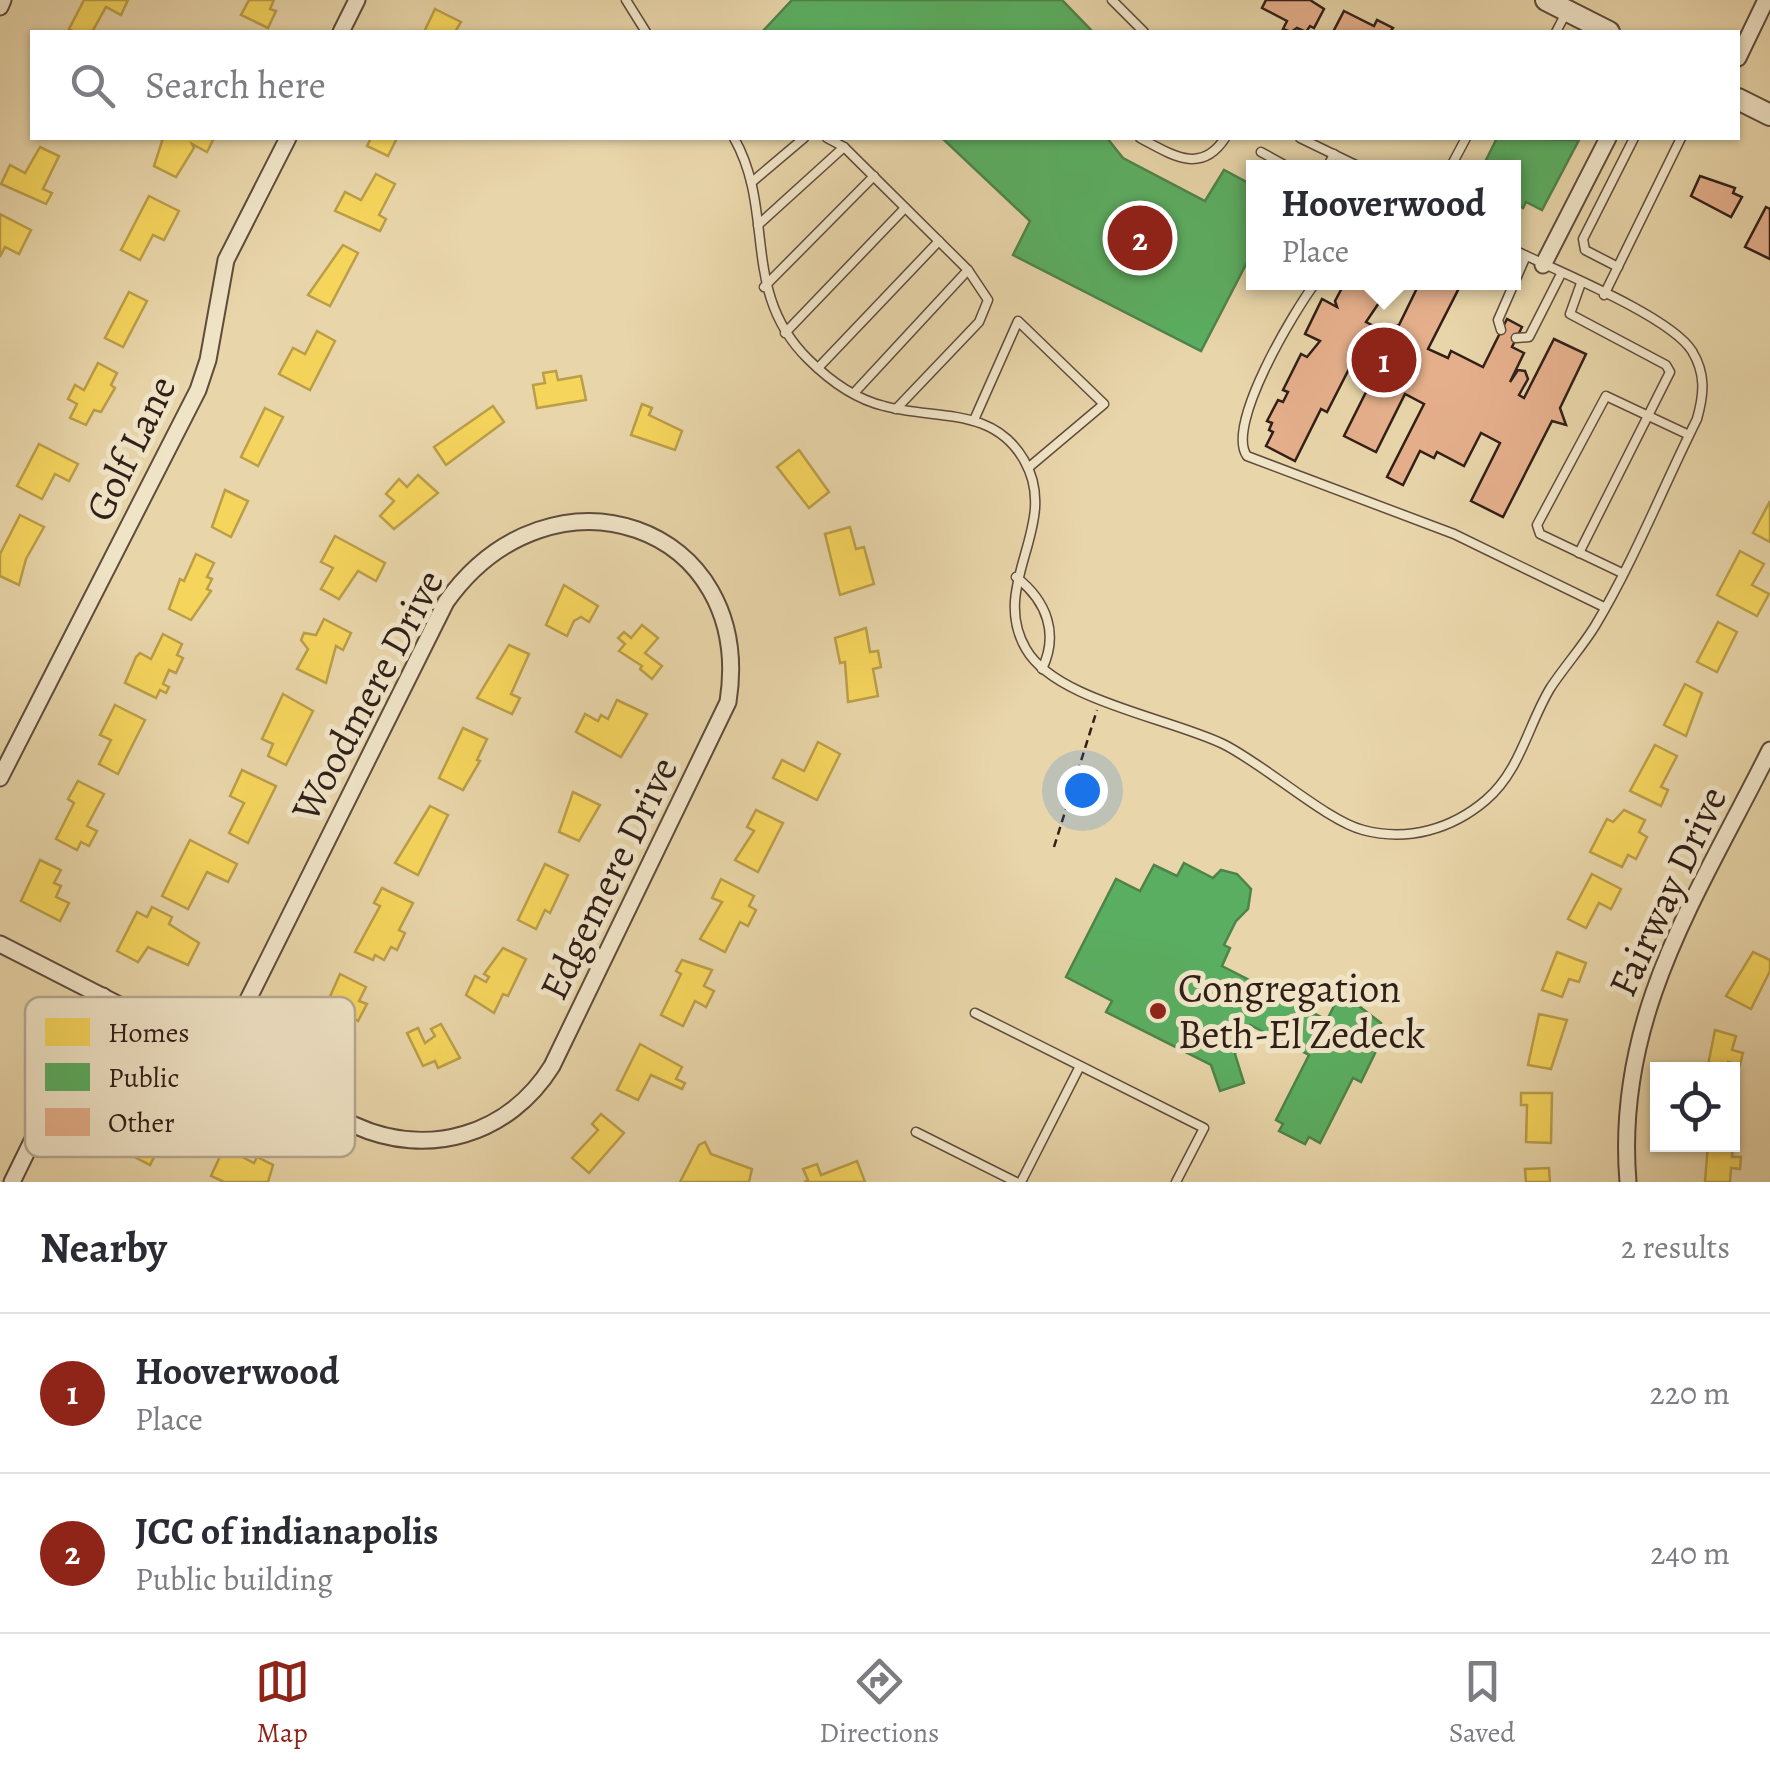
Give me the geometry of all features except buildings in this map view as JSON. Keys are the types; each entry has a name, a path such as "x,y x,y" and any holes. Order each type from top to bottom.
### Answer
{"street":[{"path":"0,7 4,0"},
{"path":"342,30 357,0"},
{"path":"1546,0 1605,30"},
{"path":"1740,54 1766,0"},
{"path":"1740,100 1770,115"},
{"name":"Golf Lane","path":"0,778 198,390 208,360 226,260 287,140"},
{"path":"1544,264 1607,140"},
{"name":"Woodmere Drive","path":"249,997 446,602 467,572 513,537 547,525 582,520 640,530 677,554"},
{"name":"Edgemere Drive","path":"355,1125 396,1139 432,1141 467,1134 494,1123 524,1101 544,1078 721,724 732,680 728,635 712,594 677,554"},
{"name":"Fairway Drive","path":"1628,1182 1628,1088 1647,1004 1770,750"},
{"path":"0,944 103,996"},
{"path":"12,1182 25,1155"}],"lane":[{"path":"626,0 645,30"},
{"path":"1112,0 1142,30"},
{"path":"1557,30 1567,11"},
{"path":"735,140 752,182 764,287 785,333 818,368 854,394 896,409 974,420 998,431 1028,468 1036,518 1016,577 1015,622 1024,646 1042,669 1100,700 1159,717 1244,754 1360,830 1420,834 1453,822 1476,807 1514,768 1551,688 1622,573 1689,435 1704,394 1701,371 1692,351 1668,327 1521,254"},
{"path":"752,182 802,140"},
{"path":"831,140 844,147 968,270 988,300 979,322 896,409"},
{"path":"1144,140 1168,154 1198,161 1209,158 1224,140"},
{"path":"1304,140 1346,160"},
{"path":"1618,267 1585,250 1584,240 1633,140"},
{"path":"1604,295 1680,140"},
{"path":"758,224 844,147"},
{"path":"1262,152 1276,160"},
{"path":"1331,160 1334,154"},
{"path":"764,287 874,176"},
{"path":"785,333 906,208"},
{"path":"818,368 939,241"},
{"path":"1521,267 1526,256"},
{"path":"854,394 968,270"},
{"path":"1516,338 1529,338 1561,274"},
{"path":"1580,553 1668,368 1570,314 1581,284"},
{"path":"1312,290 1246,410 1240,438 1247,456 1454,534 1604,607"},
{"path":"1501,330 1498,320 1511,290"},
{"path":"974,420 1018,321 1104,404 1028,468"},
{"path":"1622,573 1540,534 1537,525 1602,400 1611,397 1689,435"},
{"path":"1016,577 1038,598 1049,629 1052,648 1042,669"},
{"path":"974,1013 1204,1128 1176,1182"},
{"path":"916,1132 1019,1182 1080,1066"}],"path":[{"path":"1054,846 1100,700"}],"place":[{"name":"JCC of indianapolis","path":"1140,238"},
{"name":"Hooverwood","path":"1384,360"},
{"name":"Congregation Beth-El Zedeck","path":"1158,1011"}]}
